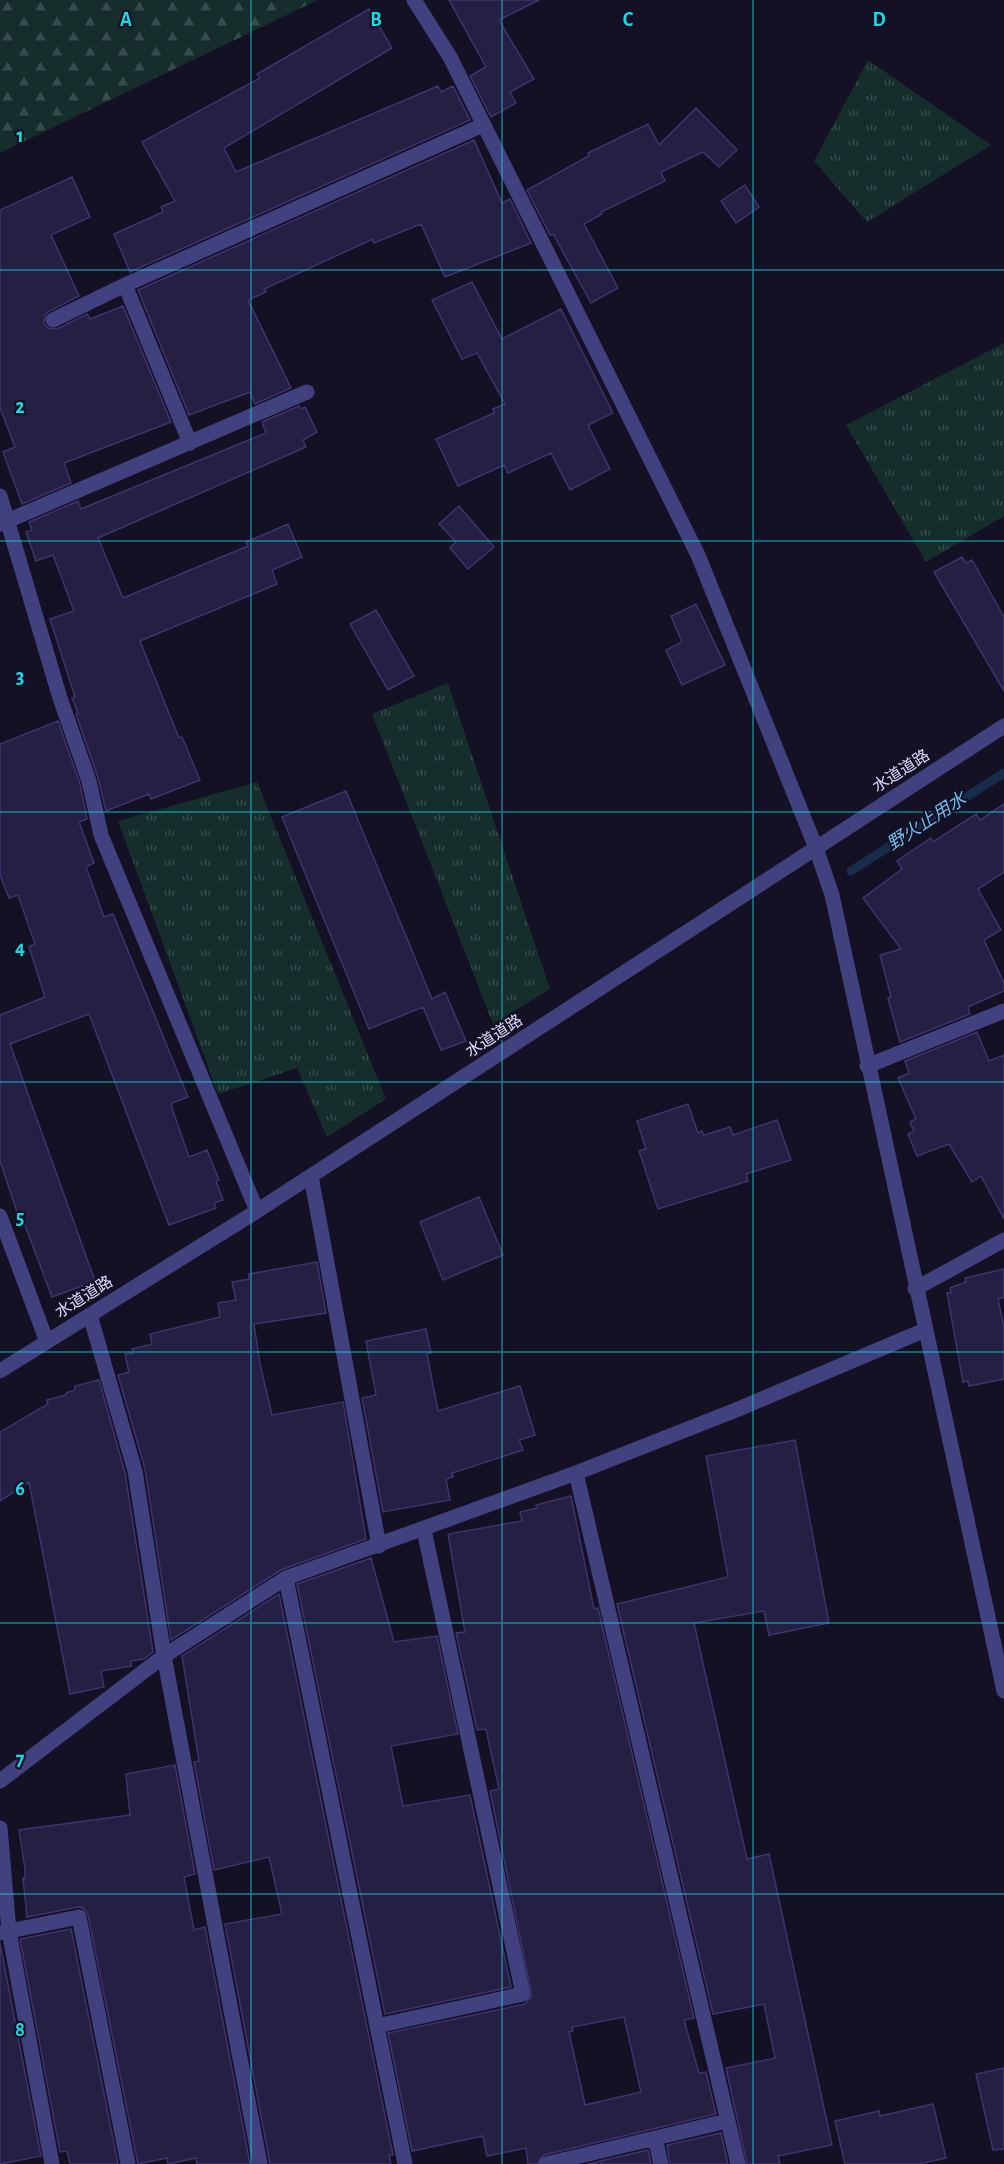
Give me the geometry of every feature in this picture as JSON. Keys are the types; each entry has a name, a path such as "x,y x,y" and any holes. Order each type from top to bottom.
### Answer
{"street":[{"path":"414,0 450,57 698,555 816,848 832,895 915,1289 1004,1691"},
{"path":"53,320 125,285 483,125"},
{"path":"125,285 190,443"},
{"path":"4,523 307,392"},
{"path":"0,496 4,523 89,781 101,835 257,1212"},
{"name":"水道道路","path":"0,1371 257,1212 1004,726"},
{"path":"867,1066 1004,1011"},
{"path":"311,1176 379,1546"},
{"path":"0,1216 47,1342"},
{"path":"915,1289 1004,1240"},
{"path":"90,1315 135,1471 164,1656 260,2164"},
{"path":"0,1781 164,1656 286,1578 424,1530 576,1473 736,1410 925,1330"},
{"path":"576,1473 738,2164"},
{"path":"377,2026 523,1994 424,1530"},
{"path":"286,1578 405,2164"},
{"path":"0,1828 4,1932 52,2164"},
{"path":"4,1932 79,1917 128,2164"},
{"path":"546,2164 727,2121"},
{"path":"655,2138 661,2164"}],"green space":[{"path":"0,0 318,0 0,153"},
{"path":"868,60 991,145 867,222 814,161"},
{"path":"1004,343 1004,516 926,562 846,425"},
{"path":"448,683 550,989 493,1024 372,714"},
{"path":"257,782 386,1099 327,1137 297,1068 218,1094 118,821"}],"building":[{"path":"449,0 539,0 499,20 534,79 510,92 516,103 491,117 470,76 486,67"},
{"path":"369,9 392,48 224,148 236,172 438,86 441,92 453,86 470,120 130,272 114,234 163,212 161,207 175,201 142,142 260,78 257,74"},
{"path":"696,108 737,150 719,167 703,152 661,172 665,181 601,212 602,214 584,224 618,288 591,303 553,234 550,235 527,190 589,156 588,153 648,124 659,145"},
{"path":"474,140 502,203 510,199 531,243 445,277 421,224 374,243 373,239 264,289 266,292 248,300 291,388 255,404 250,392 189,415 138,290"},
{"path":"72,177 90,217 51,235 79,296 48,312 45,315 44,324 48,328 57,329 87,314 90,319 123,306 171,422 64,463 71,483 22,504 3,452 15,447 0,408 0,210"},
{"path":"745,185 759,207 736,223 721,201"},
{"path":"472,282 502,339 561,309 613,413 588,425 610,469 570,490 551,453 508,473 504,465 458,486 436,439 494,413 493,409 505,404 477,353 462,359 432,300"},
{"path":"299,406 301,409 305,407 317,432 303,440 306,447 98,538 123,598 248,546 246,542 288,524 302,557 272,570 277,584 140,641 179,738 182,737 200,780 151,799 149,794 106,811 98,778 76,714 78,713 72,698 75,697 50,619 74,611 53,555 36,561 26,532 32,530 29,522 78,501 81,509 266,433 262,422"},
{"path":"459,506 494,547 468,569 450,548 456,542 439,524"},
{"path":"962,557 966,563 972,560 1004,617 1004,691 934,572"},
{"path":"696,604 725,665 682,685 666,650 682,642 671,616"},
{"path":"376,610 414,676 388,690 350,624"},
{"path":"58,721 80,784 87,819 79,822 94,863 86,867 104,917 113,914 188,1097 172,1103 172,1108 189,1157 207,1150 219,1180 216,1181 223,1200 214,1203 216,1208 169,1225 89,1014 10,1044 95,1281 52,1297 23,1220 20,1221 0,1161 0,1015 45,997 29,947 35,944 18,895 9,898 0,875 0,744"},
{"path":"346,791 432,999 445,992 466,1041 441,1050 423,1007 369,1029 282,817"},
{"path":"1004,804 1004,872 978,889 1001,930 984,940 1004,983 1004,991 968,1007 970,1014 900,1042 888,998 891,997 880,955 901,949 863,898 902,869 897,861 931,838 933,842 976,814 980,820"},
{"path":"977,1032 989,1061 1004,1055 1004,1219 981,1176 972,1182 949,1144 917,1156 908,1134 914,1131 910,1122 916,1119 898,1078 909,1073 905,1061"},
{"path":"688,1104 698,1133 702,1131 704,1135 730,1127 733,1135 777,1120 791,1160 746,1174 748,1181 658,1209 639,1151 646,1149 637,1121"},
{"path":"479,1197 503,1255 443,1280 420,1222"},
{"path":"317,1262 326,1313 254,1324 260,1364 272,1415 343,1402 366,1539 281,1570 171,1640 145,1469 118,1375 129,1372 125,1354 133,1353 132,1349 152,1344 150,1334 220,1317 218,1303 236,1300 232,1282 249,1279 249,1274"},
{"path":"1004,1269 1004,1297 998,1299 1004,1327 1004,1379 969,1386 968,1381 963,1382 947,1293 951,1293 950,1288 966,1282 965,1278"},
{"path":"426,1329 431,1353 427,1354 438,1411 520,1386 535,1435 519,1440 523,1450 452,1473 453,1477 446,1479 450,1500 383,1512 362,1398 376,1395 366,1341"},
{"path":"99,1380 125,1473 153,1652 144,1659 131,1661 131,1666 101,1671 104,1687 70,1694 29,1482 0,1501 0,1432 48,1404 47,1400 66,1395 75,1390 75,1386"},
{"path":"795,1440 829,1623 769,1635 764,1611 694,1623 747,1859 769,1854 832,2145 778,2156 780,2164 747,2164 726,2068 775,2058 764,2004 713,2014 617,1604 728,1577 706,1456"},
{"path":"571,1496 594,1609 598,1608 694,2018 684,2020 699,2073 706,2072 716,2114 544,2155 537,2164 528,2164 526,2148 487,2156 483,2136 412,2151 388,2033 525,2004 532,1996 490,1791 499,1789 486,1729 477,1730 456,1633 465,1632 448,1534 522,1521 520,1512 537,1508 536,1505","holes":["624,2017 641,2092 585,2105 569,2032 573,2031 572,2027"]},
{"path":"371,1558 394,1642 437,1636 458,1734 391,1746 403,1806 470,1795 511,1987 385,2014 297,1584"},
{"path":"279,1594 393,2155 389,2155 391,2164 270,2164 225,1924 282,1914 269,1857 214,1870 194,1762 199,1761 182,1656"},
{"path":"175,1765 195,1874 184,1877 194,1930 205,1927 250,2164 197,2164 196,2158 168,2164 167,2158 138,2164 88,1915 83,1908 78,1907 27,1917 23,1878 25,1878 25,1869 19,1830 130,1815 126,1774"},
{"path":"71,1929 118,2164 70,2164 67,2151 60,2152 20,1939"},
{"path":"0,1943 41,2156 0,2164"},
{"path":"1004,2068 1004,2149 993,2150 976,2074"},
{"path":"933,2104 946,2158 919,2164 845,2164 835,2121 879,2111 880,2116"},
{"path":"721,2133 728,2164 670,2164 667,2145"},
{"path":"648,2150 651,2164 588,2164"}],"waterway":[{"name":"野火止用水","path":"851,871 1004,773"}]}
